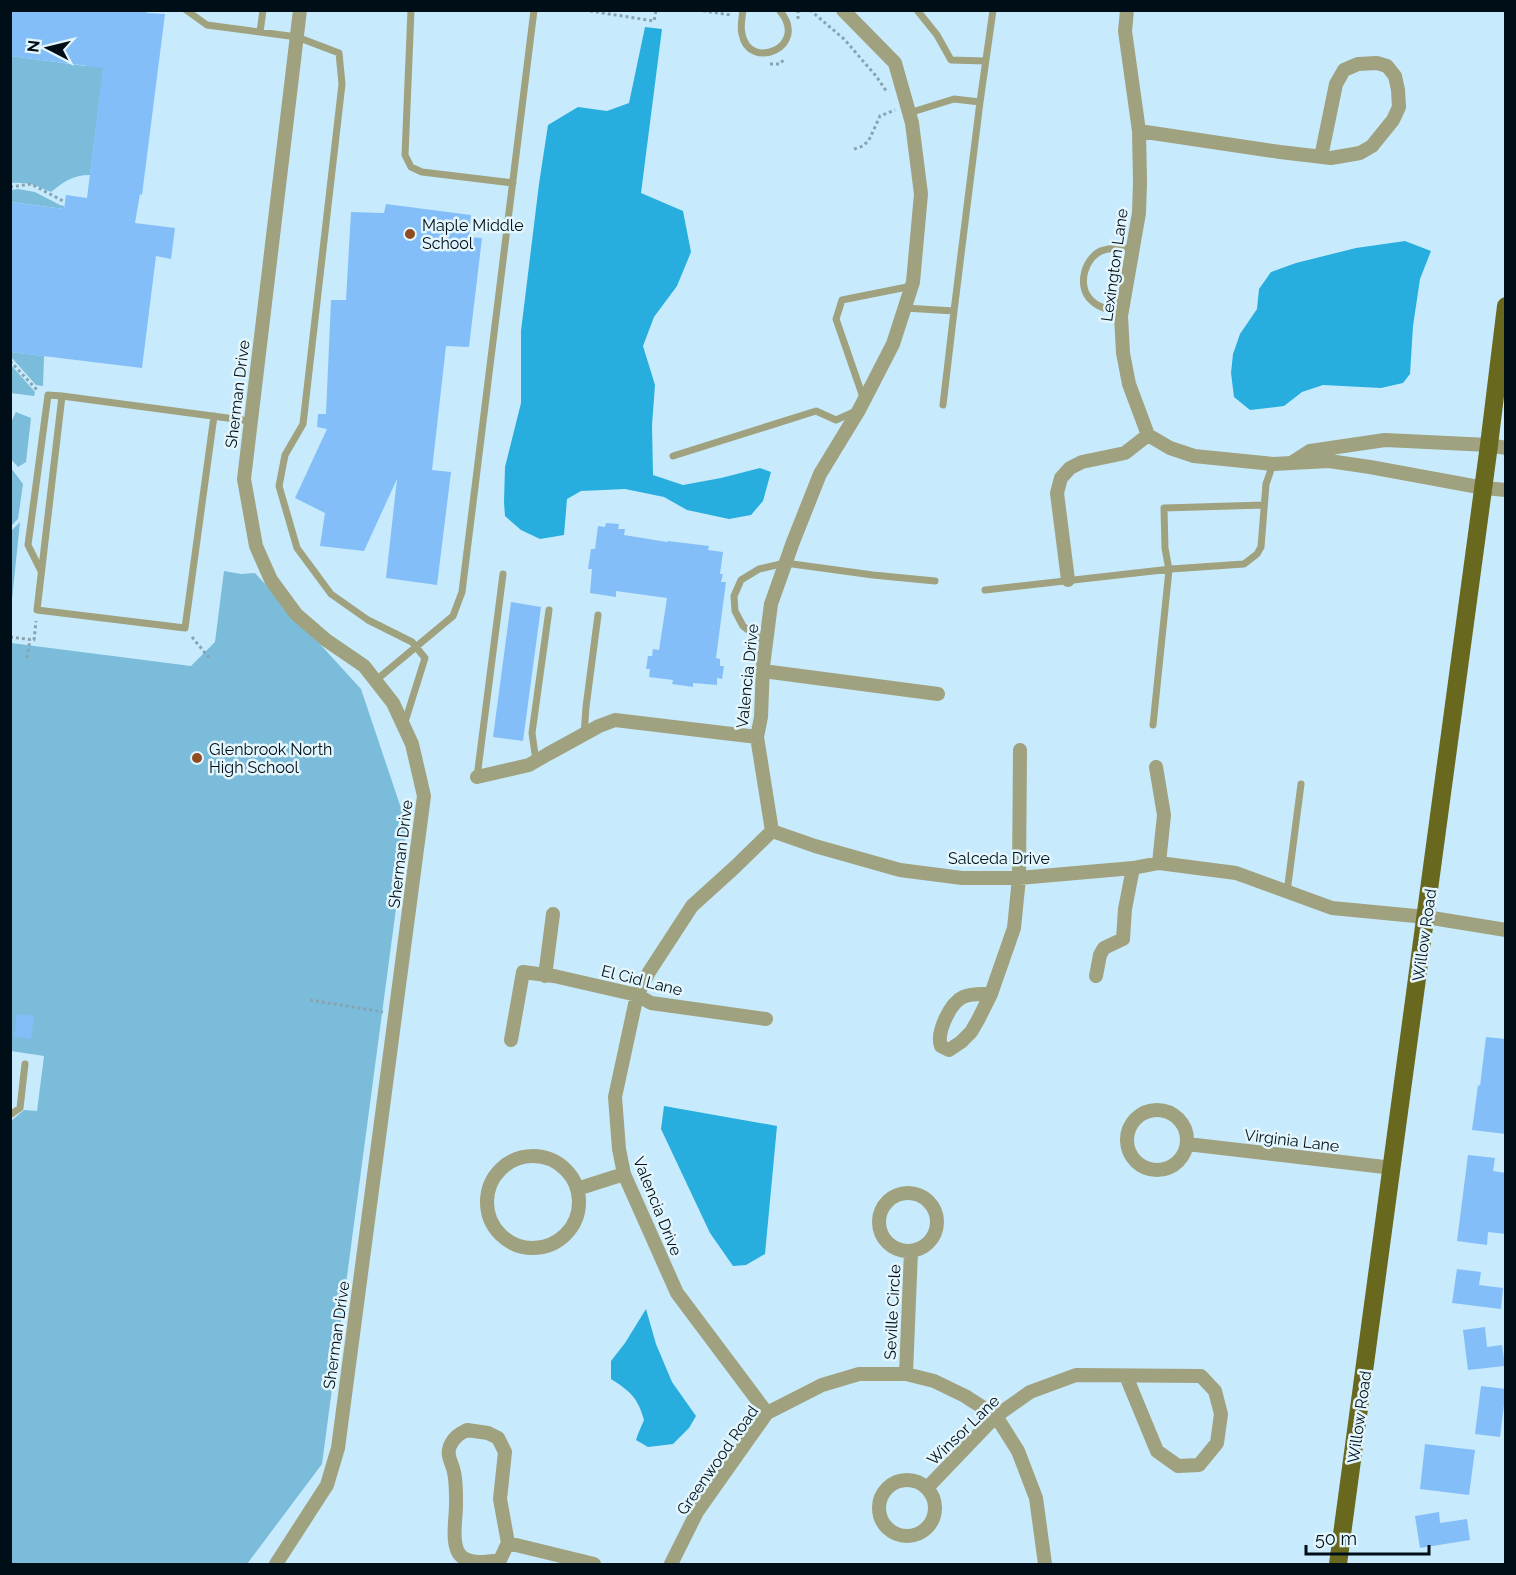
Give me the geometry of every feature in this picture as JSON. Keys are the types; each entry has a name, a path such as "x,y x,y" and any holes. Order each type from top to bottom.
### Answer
{"main road":[{"name":"Willow Road","path":"1338,1564 1484,488 1497,446 1506,306"}],"street":[{"name":"Sherman Drive","path":"276,1564 327,1485 338,1448 424,796 412,744 393,703 364,666 326,640 296,614 271,580 256,546 244,479 300,10"},
{"name":"Valencia Drive","path":"767,1413 677,1293 624,1174 619,1149 615,1097 637,995 649,972 692,906 772,831 757,737 761,717 763,671 771,604 820,474 862,405 893,344 912,286 921,194 912,123 895,63 843,10"},
{"name":"Lexington Lane","path":"1127,10 1125,31 1139,131 1139,213 1121,313 1123,352 1129,384 1148,435"},
{"path":"1139,131 1321,157 1331,158 1360,153 1372,146 1393,120 1398,107 1395,76 1387,66 1377,63 1358,64 1344,70 1336,84 1321,157"},
{"path":"1068,580 1057,493 1060,478 1070,468 1082,462 1125,453 1148,435 1170,448 1194,456 1273,464 1329,461 1506,490"},
{"path":"1293,463 1310,451 1385,440 1497,446"},
{"path":"1370,467 1371,442"},
{"path":"763,671 938,694"},
{"path":"477,777 529,765 615,720 757,737"},
{"path":"991,994 1014,928 1019,878 1020,750"},
{"path":"1156,767 1164,815 1159,864"},
{"name":"Salceda Drive","path":"772,831 815,846 900,870 962,878 1019,878 1159,864 1236,873 1332,908 1426,917 1506,930"},
{"path":"1096,976 1100,955 1104,948 1123,939 1125,909 1133,868"},
{"path":"545,976 553,914"},
{"name":"El Cid Lane","path":"511,1040 523,972 637,995 651,1003 766,1019"},
{"path":"1166,1111 1182,1124 1187,1144 1179,1161 1171,1167 1152,1170 1144,1167 1130,1154 1127,1135 1137,1118 1146,1112 1166,1111"},
{"name":"Virginia Lane","path":"1187,1144 1393,1168"},
{"path":"534,1156 548,1158 571,1176 577,1189 578,1205 574,1221 566,1234 553,1243 537,1248 522,1246 507,1240 496,1229 489,1215 487,1200 489,1186 496,1174 507,1164 520,1158 534,1156"},
{"path":"577,1189 624,1174"},
{"name":"Seville Circle","path":"905,1193 924,1198 931,1205 937,1224 929,1242 911,1251 902,1251 886,1242 879,1226 879,1216 888,1201 905,1193"},
{"name":"Seville Circle","path":"906,1374 911,1251"},
{"name":"Greenwood Road","path":"671,1564 697,1512 767,1413 822,1385 859,1374 906,1374 934,1381 965,1396 996,1416 1017,1450 1036,1498 1045,1564"},
{"name":"Winsor Lane","path":"927,1488 996,1416 1030,1392 1076,1375 1201,1376 1215,1391 1221,1414 1217,1443 1199,1465 1178,1466 1157,1451 1126,1376"},
{"path":"467,1430 488,1433 498,1438 505,1452 500,1499 508,1543 500,1560 487,1562 474,1562 462,1557 457,1550 454,1470 448,1457 450,1446 458,1435 467,1430"},
{"name":"Winsor Lane","path":"904,1479 918,1481 927,1488 935,1502 935,1509 933,1518 925,1530 904,1536 890,1531 880,1520 878,1503 882,1492 888,1485 904,1479"},
{"path":"508,1543 594,1564"}],"lane":[{"path":"186,10 197,14 207,25 297,37 339,53 342,84 303,424 285,455 279,486 297,548 331,594 368,620 412,642 425,658 404,726"},
{"path":"260,32 263,10"},
{"path":"411,10 405,155 411,167 422,172 513,183"},
{"path":"375,681 453,616 462,592 534,10"},
{"path":"743,10 742,38 751,49 758,53 774,52 786,41 788,25 778,11"},
{"path":"917,10 937,35 951,60 986,61"},
{"path":"943,405 993,10"},
{"path":"909,113 954,99 980,102"},
{"path":"1121,313 1092,303 1083,284 1084,277 1093,256 1104,250 1133,248"},
{"path":"673,456 816,411 836,420 862,405 836,319 842,300 912,286"},
{"path":"905,308 954,311"},
{"path":"41,571 28,545 48,396 250,421"},
{"path":"62,396 37,610 185,628 214,416"},
{"path":"985,590 1244,564 1252,560 1261,547 1266,483 1273,464"},
{"path":"1153,725 1169,570 1165,548 1164,508 1264,504"},
{"path":"766,640 754,635 743,626 735,611 734,596 741,580 759,569 785,563 935,581"},
{"path":"477,777 503,574"},
{"path":"536,761 532,733 549,610"},
{"path":"584,735 585,707 598,615"},
{"path":"1287,892 1301,783"},
{"path":"10,1115 20,1108 25,1064"}],"path":[{"path":"584,10 654,21 656,10"},
{"path":"810,10 844,39 889,95"},
{"path":"854,149 863,146 869,140 880,116 896,110 895,105"},
{"path":"10,187 31,184 65,202"},
{"path":"10,361 38,391"},
{"path":"10,637 34,640 37,610"},
{"path":"185,628 210,659"},
{"path":"27,658 30,640"},
{"path":"310,1000 396,1014"}],"shaded area":[{"path":"645,27 662,29 641,193 683,211 691,252 677,286 654,317 643,346 655,385 652,425 653,475 683,485 760,468 771,472 763,501 751,515 729,519 687,510 664,497 625,489 581,491 567,499 564,535 540,539 521,530 505,516 504,502 505,467 521,403 521,331 548,125 578,107 607,111 629,103"},
{"path":"11,56 85,66 104,64 90,175 78,176 51,192 32,184 11,183"},
{"path":"11,190 35,192 64,206 64,209 11,202"},
{"path":"1405,241 1431,251 1420,279 1413,326 1410,374 1403,383 1381,388 1323,385 1302,392 1284,406 1250,410 1234,397 1231,373 1233,354 1240,334 1257,309 1259,289 1271,272 1296,263 1356,248"},
{"path":"11,352 44,356 43,386 36,385 11,357"},
{"path":"11,365 35,392 34,396 11,393"},
{"path":"16,412 31,418 26,462 18,467 10,458 11,422"},
{"path":"11,468 23,484 18,519 11,526"},
{"path":"20,522 11,609 11,531"},
{"name":"Glenbrook North High School","path":"224,571 241,574 255,573 361,689 407,826 322,1464 247,1564 11,1564 11,1121 24,1110 37,1111 44,1056 11,1051 11,643 191,666 215,642"},
{"path":"664,1106 777,1126 765,1254 746,1265 733,1266 710,1233 661,1129"},
{"path":"646,1309 656,1344 672,1382 696,1416 689,1428 673,1444 648,1447 636,1440 644,1420 639,1406 628,1391 611,1379 611,1361"}],"building":[{"path":"10,10 147,10 147,13 165,14 142,195 140,194 135,223 175,228 171,259 156,256 142,368 10,352 10,202 64,209 66,195 87,198 103,68 10,56"},
{"path":"386,204 471,215 469,237 482,238 469,347 446,346 432,470 451,472 437,585 386,578 397,479 364,551 320,546 325,513 295,498 327,429 317,427 318,414 326,414 331,300 346,300 351,212 384,213"},
{"path":"606,523 619,524 618,529 625,529 624,535 709,546 708,550 723,552 720,574 723,574 721,582 726,582 716,658 720,659 720,666 724,666 722,679 717,678 717,685 693,683 693,687 672,684 673,680 649,677 650,669 646,669 648,656 652,656 653,649 659,650 667,598 616,591 616,597 590,593 592,569 588,569 591,549 595,549 598,526 605,527"},
{"path":"511,602 541,607 523,741 493,737"},
{"path":"17,1014 34,1016 31,1039 14,1037"},
{"path":"1486,1037 1506,1039 1506,1134 1472,1130"},
{"path":"1468,1155 1495,1158 1493,1171 1506,1173 1506,1234 1488,1232 1487,1245 1457,1241"},
{"path":"1457,1269 1481,1272 1479,1285 1503,1288 1501,1309 1452,1303"},
{"path":"1485,1327 1487,1347 1502,1345 1505,1366 1468,1370 1463,1330"},
{"path":"1481,1386 1506,1389 1500,1437 1475,1434"},
{"path":"1425,1444 1475,1450 1469,1495 1420,1489"},
{"path":"1439,1512 1440,1523 1467,1519 1470,1540 1420,1548 1415,1516"}],"place":[{"name":"Maple Middle School","path":"410,234"},
{"name":"Glenbrook North High School","path":"197,758"}]}
